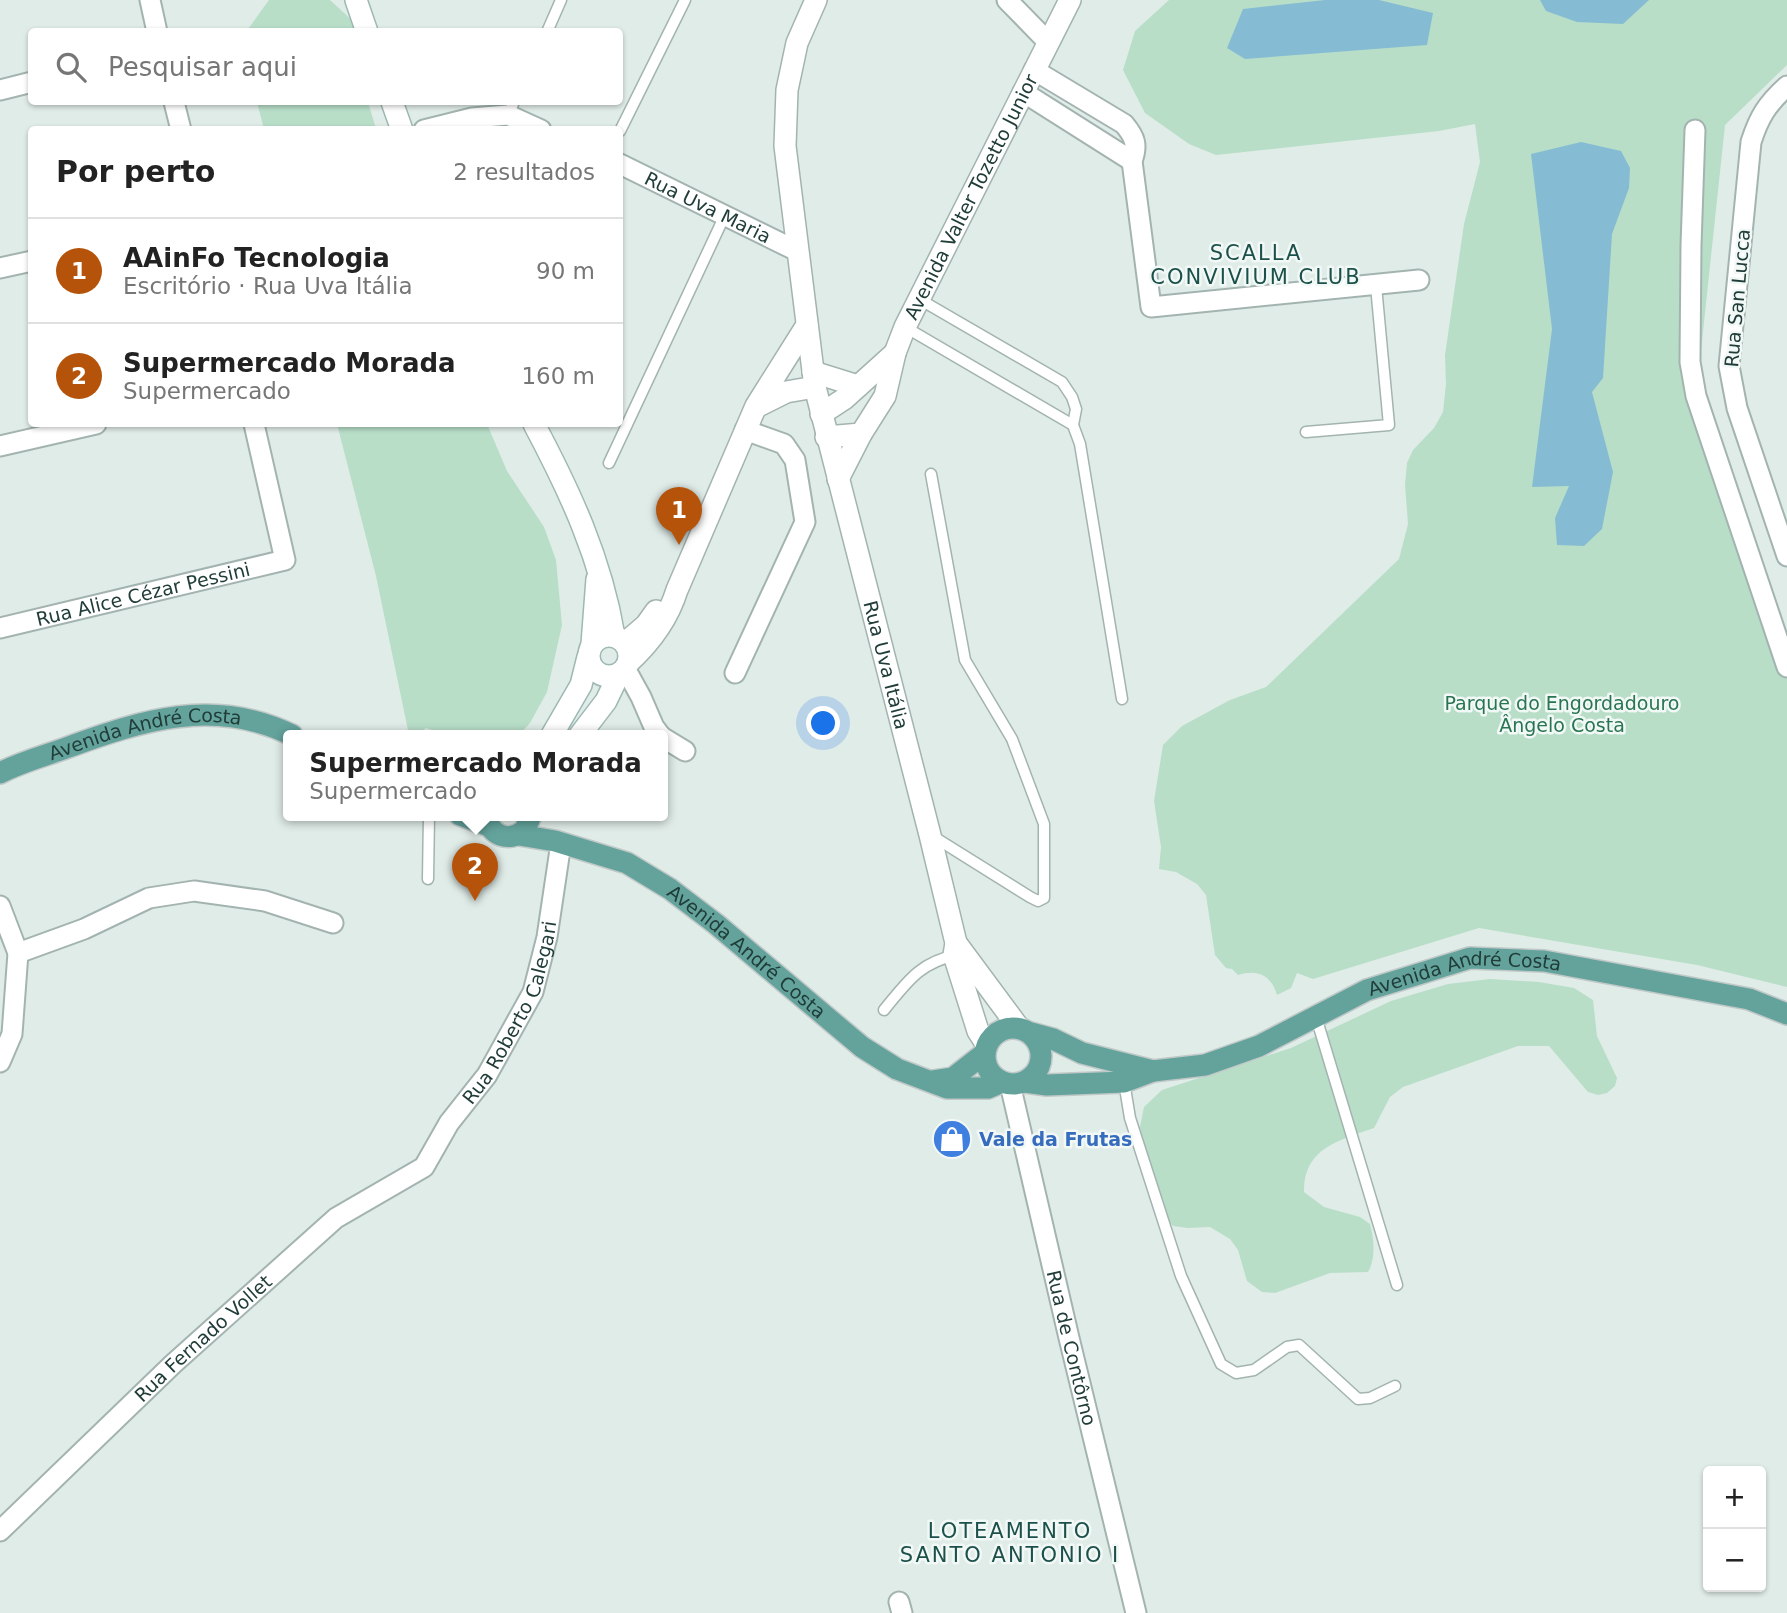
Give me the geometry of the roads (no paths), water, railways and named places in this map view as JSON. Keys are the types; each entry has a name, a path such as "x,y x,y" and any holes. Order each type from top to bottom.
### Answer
{"main road":[{"name":"Avenida André Costa","path":"0,773 150,720 195,715 238,718 283,732"},
{"name":"Avenida André Costa","path":"488,821 499,836 519,835 558,842 627,863 670,889 862,1047 897,1069 947,1088 988,1087 1013,1083 1047,1085 1124,1082 1153,1071 1205,1065 1259,1046 1367,990 1470,958 1544,961 1749,999 1787,1013"},
{"path":"519,835 530,821"},
{"name":"Avenida André Costa","path":"536,821 558,842"},
{"name":"Avenida André Costa","path":"1025,1030 1053,1038 1082,1053 1153,1071"},
{"path":"928,1081 953,1078 986,1049 992,1036 1000,1031 1025,1030 1040,1045 1042,1059 1037,1073 1013,1083 993,1075 986,1065 986,1049"}],"street":[{"path":"150,0 156,28"},
{"path":"356,0 366,28"},
{"name":"Rua Uva Itália","path":"816,0 797,43 787,90 785,146 814,380 826,438 930,835 978,1031 986,1049"},
{"path":"1007,0 1048,42"},
{"name":"Avenida Valter Tozetto Junior","path":"838,479 885,396 895,353 905,327 1070,0"},
{"path":"1034,70 1125,124 1134,136 1136,150 1132,161 1151,307 1419,281"},
{"path":"0,90 28,83"},
{"name":"Rua San Lucca","path":"1787,86 1758,119 1751,142 1729,366 1737,408 1787,556"},
{"path":"1023,92 1132,161"},
{"path":"175,105 180,126"},
{"path":"393,105 400,126"},
{"path":"440,126 511,108 536,126"},
{"path":"1695,130 1690,362 1694,385 1787,667"},
{"name":"Rua Uva Maria","path":"623,165 797,251"},
{"path":"0,268 28,262"},
{"path":"598,570 590,663 599,673 612,676 622,657 647,646 672,606 756,407 807,325"},
{"name":"Avenida Valter Tozetto Junior","path":"821,414 895,353"},
{"path":"756,407 814,380 858,386"},
{"path":"0,446 83,427"},
{"name":"Rua Alice Cézar Pessini","path":"0,628 285,561 255,427"},
{"path":"536,427 579,513 622,657 656,730"},
{"path":"735,673 805,522 795,460 784,444 745,430"},
{"path":"826,438 862,433"},
{"path":"555,730 581,685 590,651 601,636 622,657"},
{"path":"584,730 606,701 622,657"},
{"path":"668,740 685,751"},
{"name":"Rua Roberto Calegari","path":"424,1167 449,1123 487,1075 533,992 547,937 558,842"},
{"path":"18,953 84,929 149,898 194,891 265,901 333,923"},
{"path":"0,905 18,953 12,1034 0,1062"},
{"name":"Rua Uva Itália","path":"958,950 1025,1030"},
{"name":"Rua de Contôrno","path":"1013,1083 1069,1338 1136,1613"},
{"name":"Rua Fernado Vollet","path":"0,1531 173,1364 336,1218 424,1167"}],"lane":[{"path":"549,28 561,0"},
{"path":"622,126 685,0"},
{"path":"609,463 725,215"},
{"path":"1306,432 1389,425 1376,286"},
{"path":"919,299 1062,382 1072,397 1076,409 1073,425 1080,444 1122,699"},
{"path":"905,327 1073,425"},
{"path":"930,835 1030,897 1038,901 1044,898 1045,824 1012,739 965,660 931,474"},
{"path":"428,879 429,821"},
{"path":"884,1010 915,973 958,950"},
{"path":"1316,1017 1397,1285"},
{"path":"1124,1082 1130,1118 1181,1276 1221,1364 1236,1373 1254,1370 1287,1347 1300,1345 1358,1399 1370,1398 1395,1386"}],"water":[{"path":"1325,0 1379,0 1433,13 1427,45 1245,59 1227,48 1243,9"},
{"path":"1540,0 1649,0 1623,24 1577,22 1546,11"},
{"path":"1581,142 1621,151 1630,168 1629,188 1612,234 1603,378 1592,392 1613,472 1602,529 1584,546 1557,545 1555,518 1569,486 1532,487 1552,329 1531,154"}],"place":[{"name":"AAinFo Tecnologia","path":"679,545"},
{"name":"Supermercado Morada","path":"475,901"},
{"name":"Vale da Frutas","path":"952,1139"}],"district":[{"name":"SCALLA CONVIVIUM CLUB","path":"1256,265"},
{"name":"LOTEAMENTO SANTO ANTONIO I","path":"1010,1543"}],"park label":[{"name":"Parque do Engordadouro Ângelo Costa","path":"1562,714"}]}
